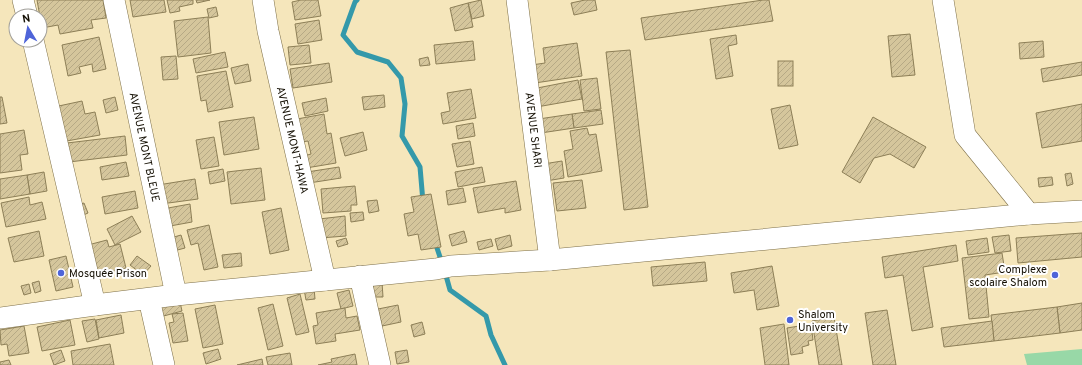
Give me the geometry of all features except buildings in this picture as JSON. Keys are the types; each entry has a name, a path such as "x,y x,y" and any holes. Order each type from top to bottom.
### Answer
{"street":[{"name":"AVENUE MONT BLEUE","path":"114,0 176,295"},
{"name":"AVENUE MONT-HAWA","path":"263,0 270,38 325,280"},
{"name":"AVENUE SHARI","path":"517,0 550,260"},
{"path":"943,0 965,136 1029,214"},
{"path":"35,48 95,305"},
{"path":"0,318 176,295 443,267 550,260 1029,214 1082,211"},
{"path":"360,276 380,365"},
{"path":"149,299 164,365"}],"green space":[{"path":"1082,349 1082,365 1027,365 1024,354"}],"waterway":[{"path":"357,0 343,35 357,52 388,62 401,78 405,104 402,136 420,167 423,202"},
{"path":"435,242 442,263"},
{"path":"445,272 450,290 486,316 491,335 505,365"}],"place":[{"name":"Mosquée Prison","path":"61,273"},
{"name":"Complexe scolaire Shalom","path":"1055,275"},
{"name":"Shalom University","path":"790,320"}]}
